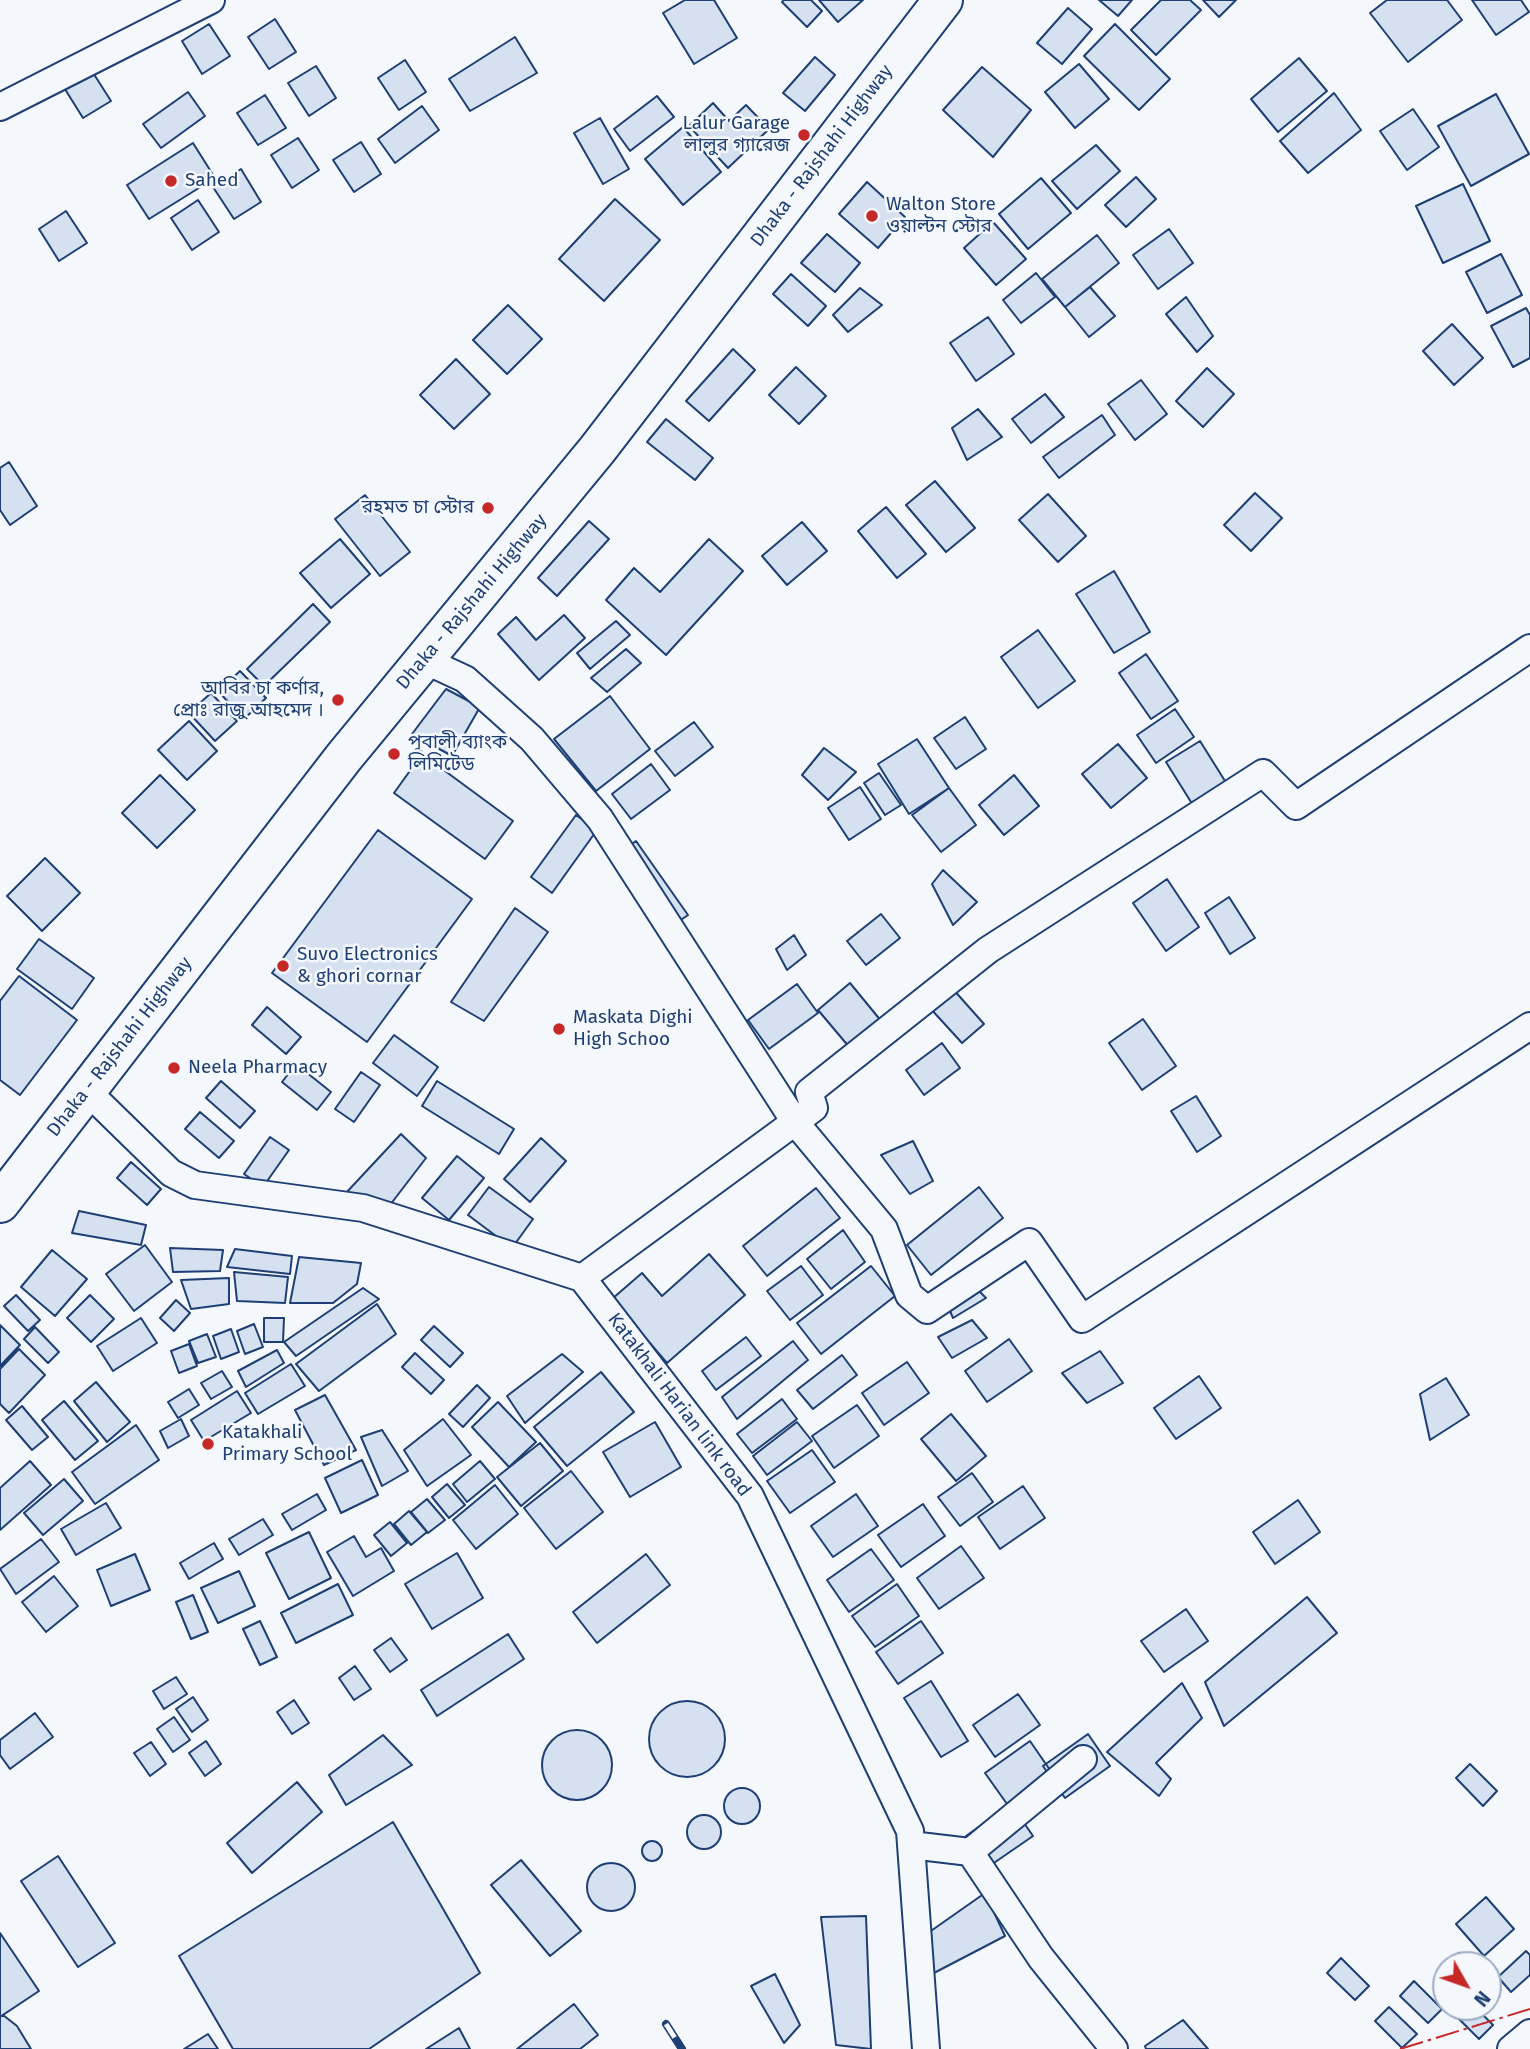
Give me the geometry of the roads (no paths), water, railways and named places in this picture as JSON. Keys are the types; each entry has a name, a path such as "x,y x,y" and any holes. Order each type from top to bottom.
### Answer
{"highway":[{"name":"Dhaka - Rajshahi Highway","path":"0,1203 344,757 597,450 943,0"}],"street":[{"path":"0,107 211,0"},
{"path":"86,1090 171,1173 195,1185 363,1208 582,1278 814,1108 809,1092 988,950 1263,773 1296,806 1530,648"},
{"path":"424,660 465,679 532,739 600,820 795,1122 884,1229 909,1295 928,1310 1029,1242 1082,1318 1530,1026"},
{"name":"Katakhali Harian link road","path":"582,1278 750,1496 910,1831 926,2049"},
{"path":"911,1845 970,1852 1083,1759"},
{"path":"970,1852 1041,1958 1114,2049"},
{"path":"1511,2049 1530,2033"}],"railway":[{"path":"666,2024 682,2049"}],"place":[{"name":"Lalur Garage লালুর গ্যারেজ","path":"804,135"},
{"name":"Sahed","path":"171,181"},
{"name":"Walton Store ওয়াল্টন স্টোর","path":"872,216"},
{"name":"রহমত চা স্টোর","path":"488,508"},
{"name":"আবির চা কর্ণার, প্রোঃ রাজু আহমেদ ।","path":"338,700"},
{"name":"পূবালী ব্যাংক লিমিটেড","path":"394,754"},
{"name":"Suvo Electronics & ghori cornar","path":"283,966"},
{"name":"Maskata Dighi High Schoo","path":"559,1029"},
{"name":"Neela Pharmacy","path":"174,1068"},
{"name":"Katakhali Primary School","path":"208,1444"}]}
